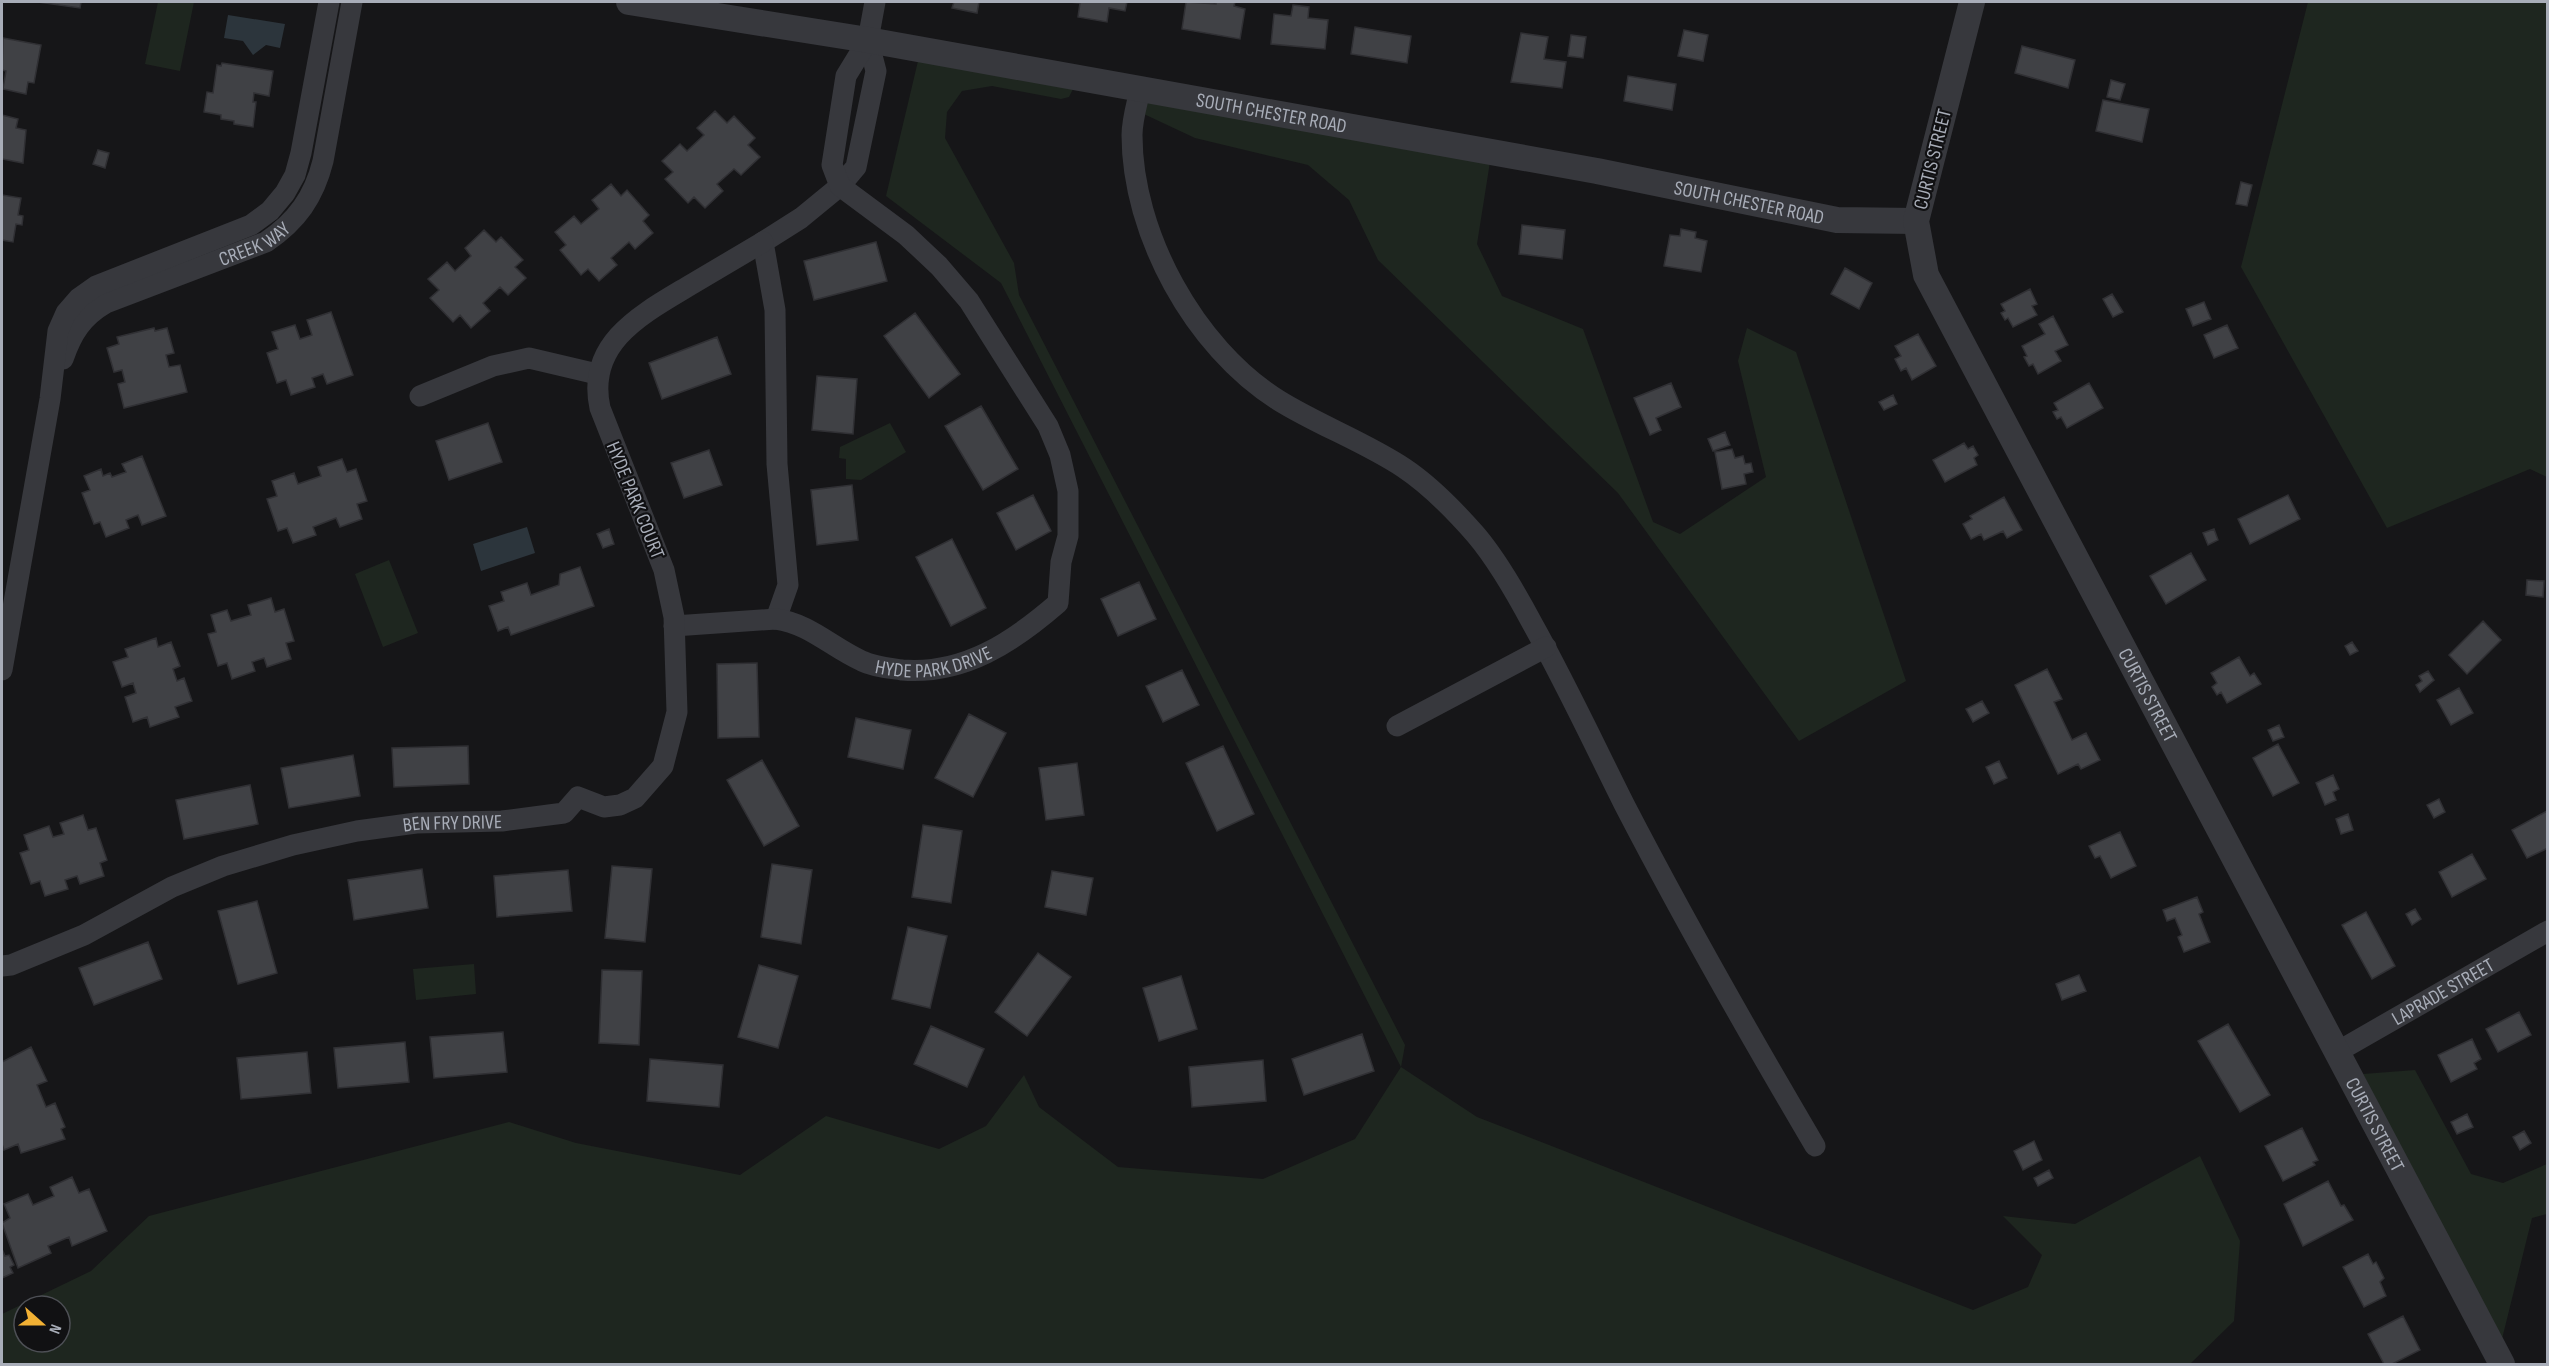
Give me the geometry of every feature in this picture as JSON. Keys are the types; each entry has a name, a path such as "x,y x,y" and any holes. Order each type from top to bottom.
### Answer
{"street":[{"name":"CREEK WAY","path":"2,670 50,399 58,331 66,313 79,298 96,286 243,230 270,211 285,193 295,175 329,2"},
{"name":"CREEK WAY","path":"50,399 69,339 78,325 92,311 106,303 266,242 286,228 304,208 318,182 323,161 352,2"},
{"name":"SOUTH CHESTER ROAD","path":"629,2 868,40 1613,174 1837,220 1916,221"},
{"path":"840,186 832,165 846,76 868,40 875,2"},
{"name":"CURTIS STREET","path":"1972,2 1916,221 1926,275 2502,1365"},
{"path":"420,396 493,366 529,358 597,374 603,359 616,340 640,315 801,218 840,186 856,167 876,71 868,40"},
{"path":"1140,90 1132,130 1140,202 1165,270 1181,300 1208,335 1243,372 1275,398 1404,468 1439,497 1478,537 1513,587 1726,995 1815,1146"},
{"name":"HYDE PARK DRIVE","path":"776,619 809,629 862,662 882,668 923,671 950,668 975,660 1038,620 1058,603 1061,562 1068,536 1068,491 1056,445 1048,426 969,301 939,266 906,235 840,186"},
{"path":"674,626 776,619 788,585 777,464 775,310 763,242"},
{"name":"HYDE PARK COURT","path":"597,374 596,390 600,408 664,570 672,600 674,626"},
{"name":"BEN FRY DRIVE","path":"2,966 11,965 84,935 172,887 224,866 293,845 357,831 416,823 502,821 564,813 578,797 604,807 620,805 635,798 663,766 677,712 674,626"},
{"path":"1397,726 1546,647"},
{"name":"LAPRADE STREET","path":"2337,1052 2547,931"}],"shaded area":[{"path":"158,2 194,2 180,71 145,64"},
{"path":"2308,2 2547,2 2547,477 2530,469 2387,528 2241,267"},
{"path":"228,15 285,24 280,48 266,45 253,55 243,41 224,38"},
{"path":"918,61 1073,89 1069,97 1061,99 992,86 962,91 947,112 945,138 1014,263 1019,295 1405,1045 1401,1067 1001,283 886,196"},
{"path":"1126,96 1490,162 1477,244 1502,296 1583,329 1653,522 1680,534 1766,477 1738,361 1747,328 1796,352 1906,681 1799,741 1618,493 1378,260 1349,200 1308,165 1195,138 1131,108"},
{"path":"890,423 906,452 861,480 846,479 846,459 839,458 840,447"},
{"path":"527,527 535,553 481,571 473,544"},
{"path":"389,560 418,633 383,647 355,574"},
{"path":"474,964 476,994 416,1000 413,969"},
{"path":"1401,1067 1477,1117 1973,1310 2028,1287 2042,1255 2003,1216 2075,1224 2200,1156 2240,1241 2234,1321 2190,1364 2,1364 2,1314 12,1309 12,1354 72,1354 72,1294 43,1294 91,1271 149,1216 509,1122 576,1143 740,1175 826,1116 939,1149 986,1126 1024,1075 1039,1107 1118,1167 1263,1179 1355,1139"},
{"path":"2415,1070 2471,1174 2503,1183 2547,1164 2547,1214 2532,1218 2501,1343 2363,1074"}],"building":[{"path":"38,2 81,2 80,8"},
{"path":"954,2 979,2 977,13 952,8"},
{"path":"1069,2 1127,2 1125,11 1109,8 1107,22 1078,17 1080,3"},
{"path":"1186,2 1216,4 1216,2 1235,2 1234,6 1245,9 1240,39 1182,29"},
{"path":"1293,5 1309,7 1308,18 1328,20 1325,49 1271,44 1274,14 1291,16"},
{"path":"1355,27 1411,36 1407,63 1351,54"},
{"path":"1684,30 1708,35 1703,61 1678,56"},
{"path":"1521,33 1548,37 1544,59 1566,62 1562,88 1511,82"},
{"path":"1571,35 1586,37 1583,58 1568,56"},
{"path":"3,38 41,45 34,83 28,82 26,94 3,89 6,71 2,70"},
{"path":"2022,46 2075,60 2068,88 2015,73"},
{"path":"222,63 273,71 269,96 254,93 253,102 256,102 253,127 234,124 234,121 221,119 221,115 204,112 207,92 213,93 217,65 221,66"},
{"path":"1628,76 1676,84 1672,110 1624,101"},
{"path":"2111,80 2125,84 2120,100 2107,97"},
{"path":"2103,100 2149,109 2142,142 2096,131"},
{"path":"715,111 727,123 734,116 755,138 748,145 760,157 741,175 734,169 717,184 723,191 705,208 694,197 688,203 665,179 673,172 662,161 680,144 687,151 704,135 697,128"},
{"path":"2,115 18,119 16,128 26,130 23,163 2,159"},
{"path":"98,150 109,153 105,168 93,164"},
{"path":"2241,182 2252,185 2247,206 2236,204"},
{"path":"611,184 621,196 627,190 649,215 643,221 653,233 635,249 629,242 611,258 617,265 599,281 588,269 581,275 560,250 566,245 555,232 574,216 581,224 599,209 592,200"},
{"path":"2,195 21,198 18,215 23,216 22,225 16,224 13,242 2,240"},
{"path":"1522,225 1565,230 1562,259 1519,254"},
{"path":"1681,229 1696,232 1695,238 1707,241 1701,272 1664,266 1670,235 1680,236"},
{"path":"484,230 496,242 501,237 523,260 515,267 526,278 508,295 500,287 483,303 490,311 471,328 460,315 453,322 430,298 439,290 428,279 447,262 455,271 471,256 465,248"},
{"path":"876,242 887,281 814,300 804,261"},
{"path":"1845,268 1872,283 1859,309 1831,294"},
{"path":"2030,289 2037,304 2032,306 2037,315 2013,327 2008,318 2005,320 2001,313 2005,311 2001,304"},
{"path":"2112,294 2123,312 2113,317 2103,299"},
{"path":"2204,302 2211,319 2193,326 2186,309"},
{"path":"331,312 353,375 327,384 323,374 312,378 315,387 291,395 286,380 277,383 267,353 278,349 272,332 295,325 300,339 312,335 307,320"},
{"path":"915,313 960,374 929,398 884,336"},
{"path":"2053,316 2068,345 2055,351 2061,361 2038,374 2033,364 2029,366 2022,346 2045,334 2039,324"},
{"path":"2227,325 2238,348 2214,358 2204,335"},
{"path":"154,328 155,331 167,328 174,353 166,355 169,367 180,365 187,392 124,408 118,384 125,382 122,370 114,372 107,348 119,344 117,337"},
{"path":"1918,334 1936,366 1912,380 1906,368 1901,371 1895,359 1901,356 1895,346"},
{"path":"717,337 731,374 662,399 649,363"},
{"path":"817,376 857,379 853,434 812,430"},
{"path":"1671,383 1681,407 1656,418 1661,430 1650,435 1634,398"},
{"path":"2089,383 2103,408 2067,428 2061,417 2057,419 2053,412 2058,410 2054,403"},
{"path":"1893,395 1897,404 1884,410 1879,402"},
{"path":"981,406 1018,469 983,490 945,426"},
{"path":"488,423 502,462 449,480 436,441"},
{"path":"1725,432 1730,445 1713,451 1708,439"},
{"path":"1964,443 1968,449 1973,446 1978,455 1974,458 1977,465 1945,482 1933,460"},
{"path":"1732,449 1735,458 1743,456 1745,464 1751,463 1753,472 1744,474 1746,484 1722,489 1715,452"},
{"path":"709,450 722,485 684,498 671,463"},
{"path":"142,456 166,516 142,525 138,515 126,520 129,528 106,537 100,522 94,524 82,493 90,490 84,476 101,469 103,476 110,473 112,477 126,472 122,464"},
{"path":"342,459 347,472 356,469 367,501 357,504 362,519 340,527 336,518 313,527 316,535 293,543 287,528 278,531 267,499 277,496 272,481 294,473 298,484 321,476 318,467"},
{"path":"852,485 858,540 817,545 811,490"},
{"path":"1033,495 1051,531 1016,550 997,513"},
{"path":"2288,495 2300,519 2250,544 2238,519"},
{"path":"2004,497 2022,530 2007,538 2003,531 1984,540 1981,534 1971,539 1963,524 1972,519 1970,516"},
{"path":"609,529 614,544 603,548 597,534"},
{"path":"2214,529 2218,540 2208,545 2203,533"},
{"path":"952,539 986,608 951,626 916,557"},
{"path":"2191,553 2206,580 2166,604 2150,576"},
{"path":"580,567 594,606 511,635 508,627 498,631 489,606 504,601 501,592 527,583 531,595 559,585 560,574"},
{"path":"2527,580 2544,581 2543,597 2526,595"},
{"path":"1139,582 1156,619 1118,636 1101,599"},
{"path":"271,598 275,612 284,609 294,641 286,643 291,659 267,667 264,658 252,662 255,671 232,679 227,663 218,666 208,634 216,632 211,615 227,610 231,621 251,615 248,605"},
{"path":"2483,621 2501,640 2467,674 2449,655"},
{"path":"156,638 158,647 171,642 180,666 173,669 177,681 184,678 192,701 175,707 179,717 150,727 147,717 133,722 125,697 136,693 133,683 122,687 113,662 128,657 125,649"},
{"path":"2352,642 2358,651 2350,655 2345,646"},
{"path":"2239,657 2250,676 2254,673 2261,684 2227,703 2221,692 2217,695 2212,687 2217,683 2211,673"},
{"path":"757,663 759,737 718,738 717,664"},
{"path":"2047,669 2062,699 2054,702 2072,740 2086,733 2100,760 2081,769 2078,764 2058,774 2015,685"},
{"path":"1182,670 1199,705 1163,722 1146,686"},
{"path":"2428,671 2434,680 2420,692 2416,685 2422,681 2419,676"},
{"path":"2459,688 2473,713 2451,725 2437,700"},
{"path":"1982,701 1989,713 1973,722 1966,709"},
{"path":"969,714 1006,733 973,797 935,778"},
{"path":"856,718 911,730 903,769 848,757"},
{"path":"2279,725 2284,737 2273,741 2268,730"},
{"path":"2278,744 2299,783 2273,796 2253,758"},
{"path":"468,746 469,784 394,787 392,748"},
{"path":"1223,746 1254,814 1217,831 1186,763"},
{"path":"353,755 360,796 289,808 281,768"},
{"path":"762,760 799,826 764,846 727,780"},
{"path":"1999,761 2007,778 1994,784 1986,767"},
{"path":"1077,763 1084,815 1046,820 1039,768"},
{"path":"2333,775 2339,789 2333,792 2336,800 2325,805 2316,783"},
{"path":"250,785 258,824 184,839 176,800"},
{"path":"2439,799 2445,812 2434,818 2427,805"},
{"path":"2547,811 2548,848 2527,858 2512,830"},
{"path":"2348,814 2353,830 2341,834 2336,819"},
{"path":"83,815 88,830 96,828 107,860 100,863 104,876 80,884 77,876 65,880 68,889 45,896 40,881 31,884 20,853 29,850 24,835 49,826 53,837 64,834 60,823"},
{"path":"923,825 962,831 951,903 912,897"},
{"path":"2120,832 2136,866 2111,878 2100,856 2095,858 2089,846"},
{"path":"2472,854 2486,879 2452,897 2439,872"},
{"path":"772,864 812,870 801,944 761,937"},
{"path":"612,866 652,869 645,942 605,938"},
{"path":"422,869 428,908 354,920 348,880"},
{"path":"568,870 572,911 497,917 494,876"},
{"path":"1052,871 1093,878 1086,915 1045,907"},
{"path":"2197,897 2203,912 2199,914 2210,942 2184,952 2178,937 2182,935 2175,918 2167,921 2163,910"},
{"path":"257,901 277,973 238,984 218,911"},
{"path":"2415,909 2421,919 2412,925 2406,914"},
{"path":"2366,912 2395,966 2372,979 2342,925"},
{"path":"908,927 947,936 930,1008 892,999"},
{"path":"148,942 162,979 94,1005 79,968"},
{"path":"1038,953 1071,977 1027,1036 995,1012"},
{"path":"759,965 798,976 778,1048 738,1037"},
{"path":"602,970 642,971 639,1045 599,1043"},
{"path":"2079,975 2086,991 2062,1000 2056,984"},
{"path":"1181,976 1197,1029 1159,1041 1143,988"},
{"path":"2519,1012 2531,1035 2498,1052 2486,1029"},
{"path":"2228,1024 2270,1095 2240,1112 2198,1041"},
{"path":"931,1026 984,1049 967,1087 914,1064"},
{"path":"503,1032 507,1072 434,1078 430,1037"},
{"path":"1362,1034 1374,1071 1304,1095 1292,1059"},
{"path":"2472,1039 2481,1059 2474,1063 2477,1069 2451,1082 2438,1055"},
{"path":"405,1042 409,1082 338,1088 334,1048"},
{"path":"31,1047 47,1081 37,1085 46,1107 55,1103 65,1127 61,1129 65,1139 21,1153 18,1144 4,1150 2,1144 2,1062"},
{"path":"307,1052 311,1093 241,1099 237,1058"},
{"path":"650,1059 723,1065 719,1107 647,1101"},
{"path":"1263,1060 1266,1101 1192,1107 1189,1067"},
{"path":"2467,1114 2473,1127 2457,1134 2451,1122"},
{"path":"2302,1128 2318,1160 2313,1162 2315,1165 2283,1181 2265,1146"},
{"path":"2524,1131 2531,1143 2520,1150 2513,1137"},
{"path":"2034,1141 2042,1160 2023,1170 2014,1151"},
{"path":"2049,1170 2053,1178 2038,1186 2034,1178"},
{"path":"72,1177 79,1193 89,1189 107,1231 72,1246 69,1237 48,1246 51,1253 18,1268 2,1223 10,1218 4,1204 28,1194 33,1205 54,1196 50,1187"},
{"path":"2328,1181 2341,1206 2344,1205 2353,1220 2303,1246 2284,1204"},
{"path":"2,1249 5,1256 9,1255 14,1265 10,1267 13,1273 2,1278"},
{"path":"2368,1254 2373,1264 2376,1262 2384,1278 2380,1282 2386,1296 2364,1307 2343,1267"},
{"path":"2403,1316 2420,1350 2392,1364 2384,1364 2368,1334"}]}
